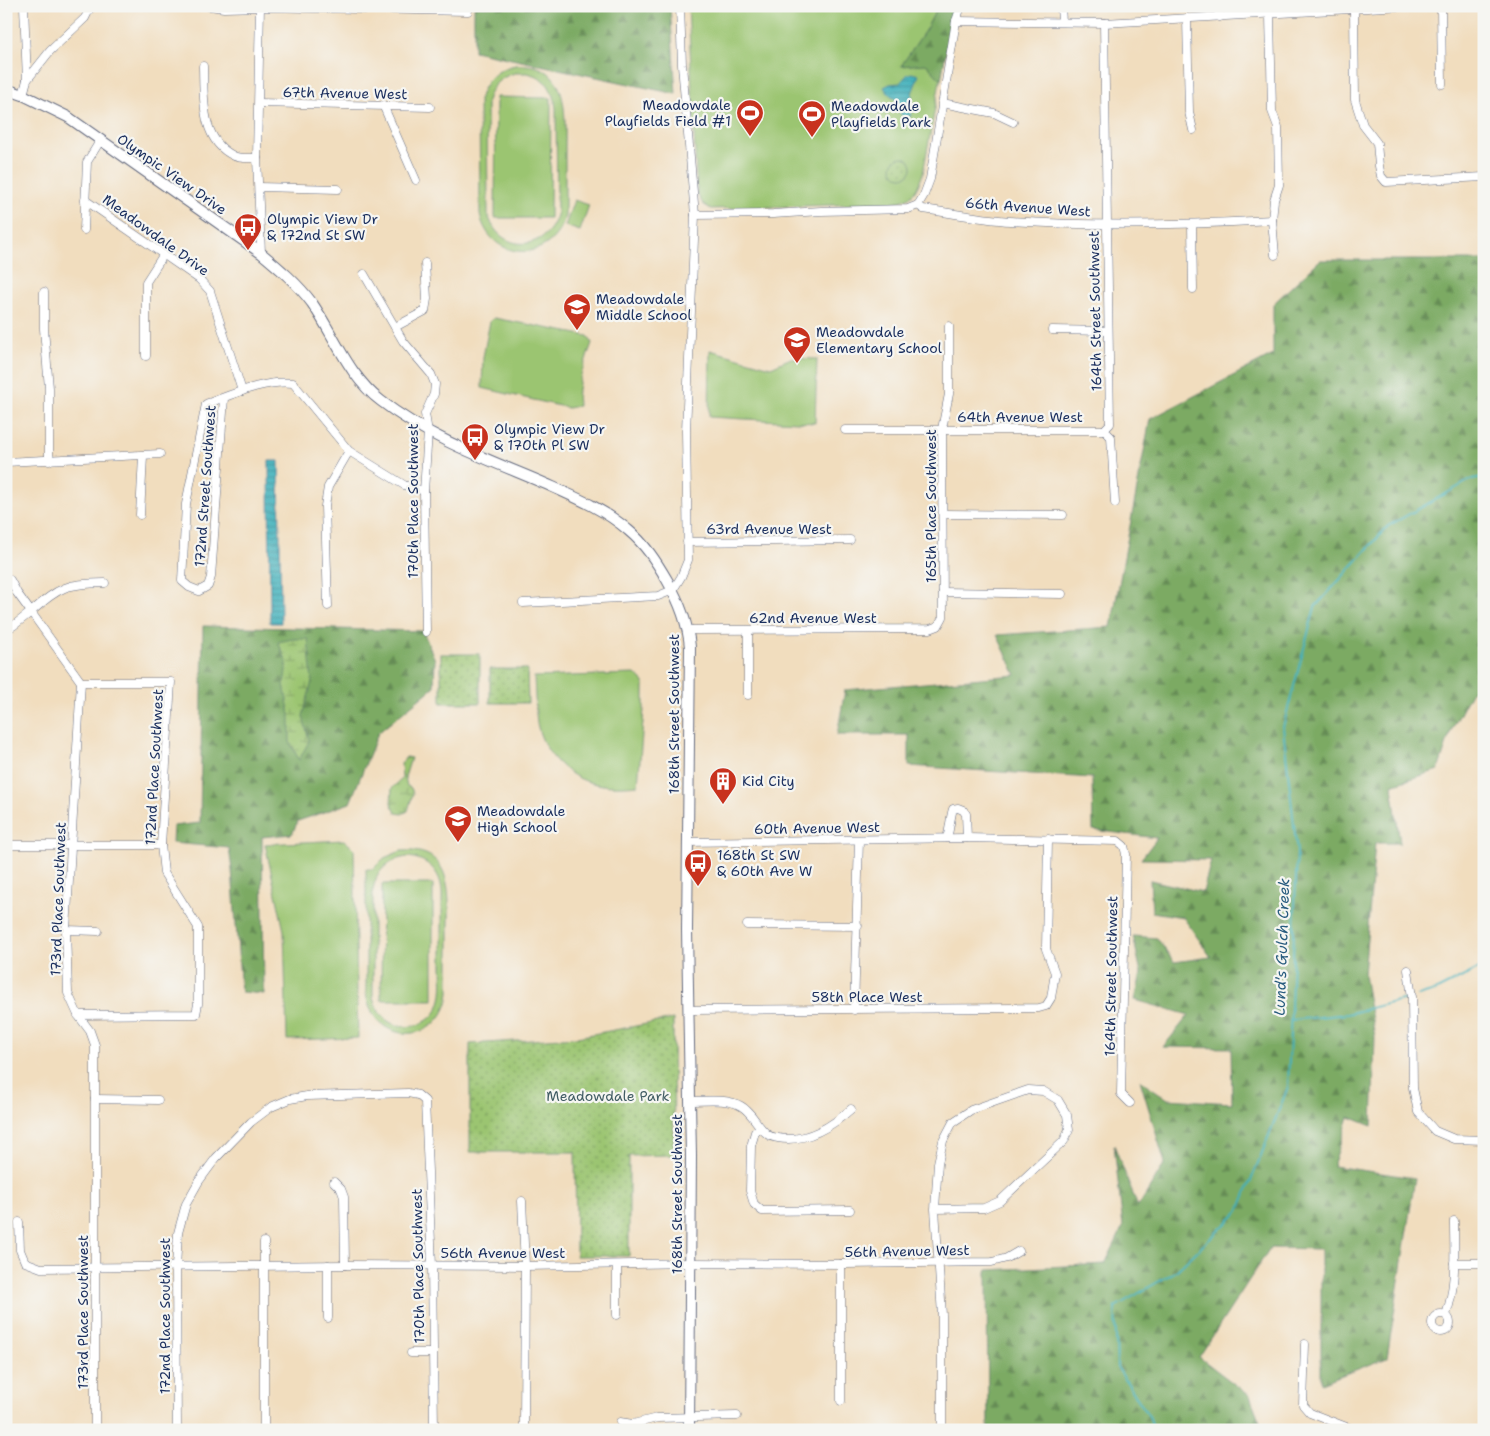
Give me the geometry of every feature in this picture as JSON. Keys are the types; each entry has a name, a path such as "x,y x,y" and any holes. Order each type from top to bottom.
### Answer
{"main road":[{"name":"Olympic View Drive","path":"6,89 23,95 68,118 261,254 289,277 311,302 361,383 380,401 428,432 578,498 609,514 642,543 655,559 673,590"},
{"name":"168th Street Southwest","path":"673,590 689,630 690,647 687,842 691,1262 690,1430"}],"street":[{"path":"23,95 27,80 24,6"},
{"path":"27,80 50,51 87,15 91,6"},
{"path":"209,6 224,8 468,11"},
{"path":"523,603 658,596 673,590 688,560 686,431 695,215 682,65 680,6"},
{"path":"918,205 930,178 956,21 961,6"},
{"path":"1061,6 1062,22"},
{"path":"1217,6 1220,17"},
{"path":"956,21 1104,23 1402,6"},
{"path":"1441,6 1442,84"},
{"path":"260,7 257,158 261,254"},
{"path":"1354,9 1355,100 1363,125 1377,142 1378,166 1381,176 1386,182 1484,177"},
{"path":"1270,15 1272,111 1278,127 1279,185 1274,200 1272,220 1275,255"},
{"path":"1187,18 1190,112 1193,130"},
{"name":"164th Street Southwest","path":"1104,23 1110,424 1104,430"},
{"path":"202,66 205,118 211,134 224,149 235,157 257,158"},
{"name":"67th Avenue West","path":"259,103 430,107"},
{"path":"942,103 994,113 1013,122"},
{"path":"384,105 416,180"},
{"path":"84,230 87,162 100,141"},
{"path":"259,187 338,189"},
{"name":"Meadowdale Drive","path":"85,200 199,279 210,291 242,391"},
{"name":"66th Avenue West","path":"695,215 900,210 918,205 923,209 1008,221 1106,225 1192,225 1272,220"},
{"path":"1192,225 1193,289"},
{"path":"146,356 146,282 164,254"},
{"path":"395,327 425,310 425,264"},
{"name":"170th Place Southwest","path":"364,274 403,341 431,374 435,384 434,394 425,414 428,432 424,491 426,632"},
{"path":"44,292 44,329 49,388 49,461"},
{"name":"165th Place Southwest","path":"938,626 943,617 942,430 948,394 949,326"},
{"path":"1052,330 1108,331"},
{"path":"242,391 283,382 293,383 349,451 404,486 424,491"},
{"name":"172nd Street Southwest","path":"224,398 211,577 208,586 199,591 188,587 182,581 186,504 206,404 242,391"},
{"name":"64th Avenue West","path":"845,430 1104,430"},
{"path":"1104,430 1111,437 1115,503"},
{"path":"328,606 325,506 328,487 349,451"},
{"path":"6,462 160,454"},
{"path":"140,514 143,456"},
{"path":"943,514 1063,515"},
{"name":"63rd Avenue West","path":"688,542 850,540"},
{"path":"10,580 17,593 81,682"},
{"path":"6,644 7,628 19,622 53,593 77,584 105,582"},
{"path":"943,592 1062,594"},
{"name":"62nd Avenue West","path":"689,630 930,629 938,626"},
{"path":"748,631 748,695"},
{"name":"172nd Place Southwest","path":"78,1015 196,1014 198,1004 198,927 164,874 161,845 171,682 81,682"},
{"name":"173rd Place Southwest","path":"81,682 66,930 68,993 78,1015 90,1031 95,1046 95,1430"},
{"path":"947,838 953,809 958,808 964,810 966,814 968,838"},
{"name":"60th Avenue West","path":"687,842 968,838 1118,840 1124,846"},
{"name":"58th Place West","path":"689,1010 1039,1008 1046,1006 1052,998 1054,973 1046,949 1048,839"},
{"path":"854,1010 858,926 859,840"},
{"path":"6,846 161,845"},
{"name":"164th Street Southwest","path":"1124,846 1126,854 1121,1094 1130,1103"},
{"path":"186,907 194,901"},
{"path":"747,925 858,926"},
{"path":"66,930 98,931"},
{"path":"1408,970 1412,997 1413,1088 1418,1112 1435,1130 1454,1140 1484,1140"},
{"path":"934,1209 984,1208 1000,1201 1064,1141 1069,1130 1067,1115 1058,1100 1043,1091 1028,1090 971,1110 953,1122 943,1141 938,1163 934,1209 942,1315 942,1430"},
{"name":"172nd Place Southwest","path":"178,1430 176,1267 178,1233 186,1204 199,1181 216,1158 251,1122 271,1107 290,1099 307,1096 408,1093 418,1095 425,1101"},
{"path":"95,1100 158,1100"},
{"name":"170th Place Southwest","path":"425,1101 432,1266 434,1430"},
{"path":"690,1101 717,1101 740,1105 749,1112 769,1136 786,1140 798,1139 823,1130 851,1109"},
{"path":"760,1127 751,1146 750,1191 754,1204 762,1211 850,1210"},
{"path":"334,1182 341,1189 344,1197 346,1265"},
{"path":"522,1201 525,1266 524,1430"},
{"path":"1446,1315 1452,1297 1454,1221"},
{"name":"56th Avenue West","path":"19,1222 20,1250 25,1262 41,1268 328,1265 525,1266 691,1262 840,1264 992,1262 1007,1258 1019,1250"},
{"path":"264,1242 264,1430"},
{"path":"1454,1263 1484,1263"},
{"path":"618,1264 618,1315"},
{"path":"840,1264 841,1400"},
{"path":"328,1265 328,1318"},
{"path":"1305,1344 1303,1405 1310,1413 1354,1430"},
{"path":"411,1353 432,1353"},
{"path":"620,1422 633,1424 657,1418 737,1416"}],"green space":[{"path":"474,6 670,6 676,94 474,51"},
{"name":"Meadowdale Playfields Park","path":"688,6 956,6 951,22 923,173 913,193 906,199 894,203 711,209 703,204 697,194"},
{"path":"938,6 957,6 951,23 941,80 926,64 901,66 926,29"},
{"path":"515,65 533,66 546,71 555,80 561,92 564,105 565,216 558,232 548,243 536,249 522,252 509,249 496,242 486,231 480,215 479,100 484,87 492,77","holes":["515,73 528,73 539,77 548,85 554,96 556,108 557,215 551,227 543,236 533,242 522,243 511,241 501,236 493,227 488,214 487,101 491,91 505,77"]},
{"path":"496,97 551,98 550,218 495,218"},
{"path":"902,157 909,160 912,167 909,174 902,177 895,174 892,167 895,160"},
{"path":"574,200 589,205 580,231 565,226"},
{"path":"1320,260 1484,260 1484,668 1451,731 1438,770 1392,785 1400,843 1375,843 1364,975 1375,1037 1372,1126 1349,1117 1333,1166 1415,1178 1387,1358 1321,1383 1321,1249 1270,1248 1199,1357 1250,1396 1263,1430 988,1430 987,1270 1105,1264 1123,1227 1114,1145 1138,1207 1165,1163 1140,1080 1168,1099 1232,1103 1231,1048 1163,1047 1189,1015 1135,1000 1141,973 1133,936 1157,938 1174,962 1211,957 1183,917 1152,912 1150,880 1203,892 1211,860 1141,859 1157,838 1093,830 1092,778 909,766 909,735 837,735 845,690 1016,675 997,635 1111,627 1150,419 1273,355 1273,304"},
{"path":"494,318 588,336 592,343 579,382 578,406 568,408 482,388 483,357 490,321"},
{"path":"710,350 771,367 791,358 817,359 815,423 709,417"},
{"path":"203,626 423,631 435,660 434,687 378,733 350,803 298,821 292,834 262,837 264,994 241,992 229,848 172,843 173,826 200,823"},
{"path":"308,639 312,681 303,716 309,741 299,760 290,742 290,715 284,685 287,662 278,642"},
{"path":"441,654 480,654 480,703 441,703"},
{"path":"490,669 527,669 528,703 490,703"},
{"path":"635,674 644,682 644,709 638,785 603,785 580,779 560,765 545,746 540,735 536,717 534,677"},
{"path":"406,757 411,758 405,777 407,786 411,788 413,793 408,811 402,814 396,813 391,803 392,788 402,779 401,764"},
{"path":"344,840 354,849 358,1038 287,1040 284,931 265,844"},
{"path":"401,851 418,852 431,857 439,865 445,876 448,888 449,993 444,1011 434,1023 421,1031 407,1033 393,1031 380,1023 371,1010 366,992 366,869 373,869 384,858","holes":["408,857 415,858 432,868 439,878 441,885 442,989 440,1003 434,1014 425,1022 407,1027 396,1025 387,1020 377,1008 373,998 373,891 376,878 380,872 394,860"]},
{"path":"382,884 433,884 433,1000 381,1000"},
{"name":"Meadowdale Park","path":"673,1019 674,1155 629,1156 629,1256 576,1256 575,1152 470,1152 470,1044 577,1037"}],"water":[{"path":"911,73 919,75 912,93 911,116 904,118 900,113 899,104 884,87 900,83"},
{"path":"269,461 279,461 281,623 270,623"}],"waterway":[{"name":"Lund's Gulch Creek","path":"1153,1430 1150,1418 1117,1367 1115,1307 1175,1272 1239,1211 1288,1087 1297,852 1283,727 1315,607 1388,526 1472,479 1484,477"},
{"path":"1418,996 1435,991 1484,966"},
{"path":"1291,1020 1347,1014 1406,999"}],"place":[{"name":"Meadowdale Playfields Field #1","path":"750,137"},
{"name":"Meadowdale Playfields Park","path":"812,138"},
{"name":"Olympic View Dr & 172nd St SW","path":"248,251"},
{"name":"Meadowdale Middle School","path":"577,331"},
{"name":"Meadowdale Elementary School","path":"797,364"},
{"name":"Olympic View Dr & 170th Pl SW","path":"475,461"},
{"name":"Kid City","path":"723,805"},
{"name":"Meadowdale High School","path":"458,843"},
{"name":"168th St SW & 60th Ave W","path":"698,887"}]}
